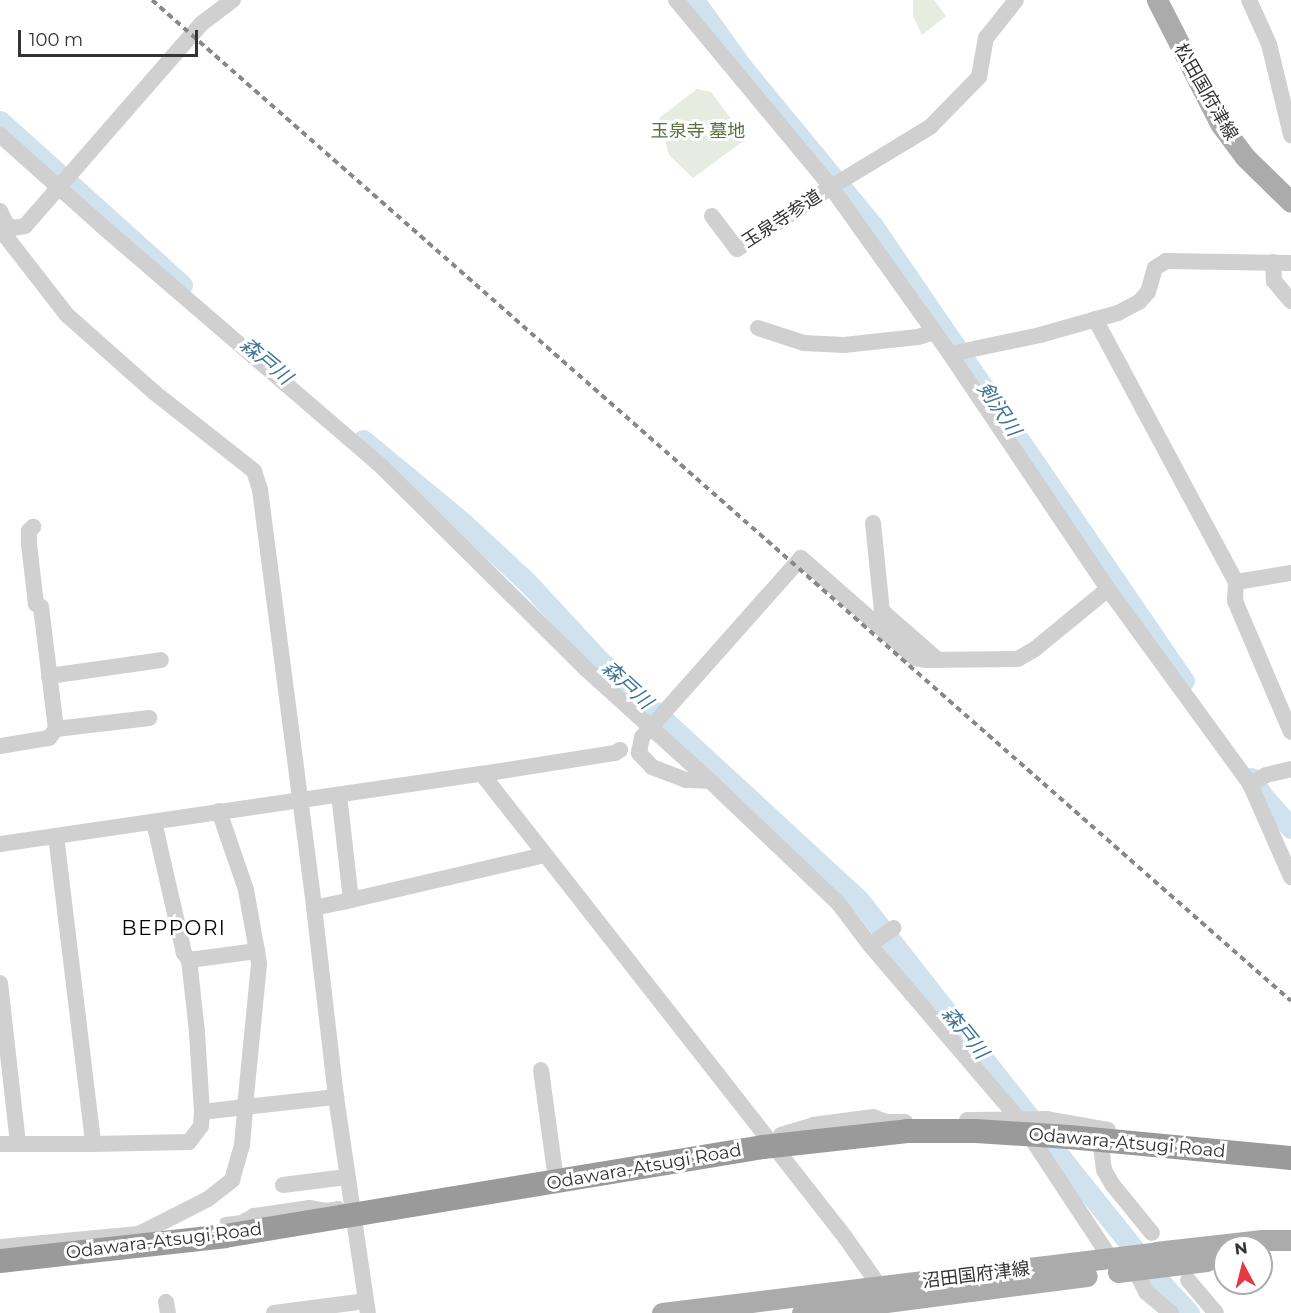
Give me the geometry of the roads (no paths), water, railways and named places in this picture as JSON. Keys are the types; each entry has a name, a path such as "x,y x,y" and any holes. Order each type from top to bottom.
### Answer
{"highway":[{"name":"Odawara-Atsugi Road","path":"0,1261 225,1236 763,1147 907,1131 976,1131 1069,1137 1291,1158"},
{"name":"Odawara-Atsugi Road","path":"0,1274 395,1225 766,1162 906,1147 975,1146 1063,1151 1291,1172"}],"main road":[{"name":"松田国府津線","path":"1157,0 1221,125 1245,157 1291,202"},
{"name":"沼田国府津線","path":"802,1313 1122,1265 1159,1250 1262,1240 1291,1240"},
{"name":"沼田国府津線","path":"1159,1250 1213,1257"},
{"path":"1273,1254 1291,1255"},
{"name":"沼田国府津線","path":"662,1313 880,1287 1122,1265"}],"street":[{"path":"0,211 6,224 13,228 25,226 201,24 233,0"},
{"path":"676,0 831,187 950,354 1108,589 1256,780 1291,877"},
{"path":"831,187 930,127 949,110 979,77 986,38 1016,0"},
{"path":"1249,0 1269,44 1291,135"},
{"path":"0,135 102,226 379,464 585,668 710,781 839,904 870,945 1018,1118 1122,1265 1146,1292 1171,1313"},
{"name":"玉泉寺参道","path":"712,216 737,249 831,187"},
{"path":"0,229 67,315 155,393 254,471 260,490 346,1177 367,1307 274,1313"},
{"path":"950,354 1040,335 1118,313 1139,302 1148,292 1155,268 1166,261 1291,263"},
{"path":"1273,262 1274,281 1291,301"},
{"path":"1095,319 1236,582 1235,601 1291,732"},
{"path":"758,328 804,343 844,345 918,337 934,332"},
{"path":"873,523 882,611 938,660"},
{"path":"33,527 29,531 31,558 56,729"},
{"path":"710,781 686,780 652,767 639,753 642,737 801,558 915,658 1018,659 1035,649 1108,589"},
{"path":"1236,582 1291,573"},
{"path":"49,676 162,660"},
{"path":"0,746 49,738 56,729 149,718"},
{"path":"0,844 482,774 615,753 620,750"},
{"path":"1256,780 1291,769"},
{"path":"482,774 768,1137 864,1262 880,1287"},
{"path":"339,795 351,900"},
{"path":"139,1234 208,1199 232,1180 242,1145 259,964 246,890 219,811"},
{"path":"0,1144 189,1142 201,1126 202,1112 189,960 183,953 154,822"},
{"path":"56,836 93,1144"},
{"path":"314,908 545,855"},
{"path":"870,945 892,928"},
{"path":"189,960 257,951"},
{"path":"0,983 18,1143"},
{"path":"541,1070 555,1172"},
{"path":"202,1112 336,1097"},
{"path":"0,1247 242,1223 254,1216 309,1208 327,1211 802,1131 813,1125 873,1118 886,1122 1047,1119 1099,1129 1291,1146"},
{"path":"1099,1129 1104,1170 1159,1250"},
{"path":"283,1185 346,1177"},
{"path":"1188,1280 1216,1313"}],"waterway":[{"name":"剣沢川","path":"694,0 742,67 873,226 1184,681"},
{"name":"森戸川","path":"0,121 182,285"},
{"name":"森戸川","path":"363,440 462,522 527,582 600,661 859,900 1074,1174 1162,1284 1189,1313"},
{"name":"剣沢川","path":"1251,778 1262,795 1291,828"}],"railway":[{"path":"152,0 1291,1001"}],"district":[{"name":"BEPPORI","path":"174,928"}],"park label":[{"name":"玉泉寺 墓地","path":"698,131"}]}
